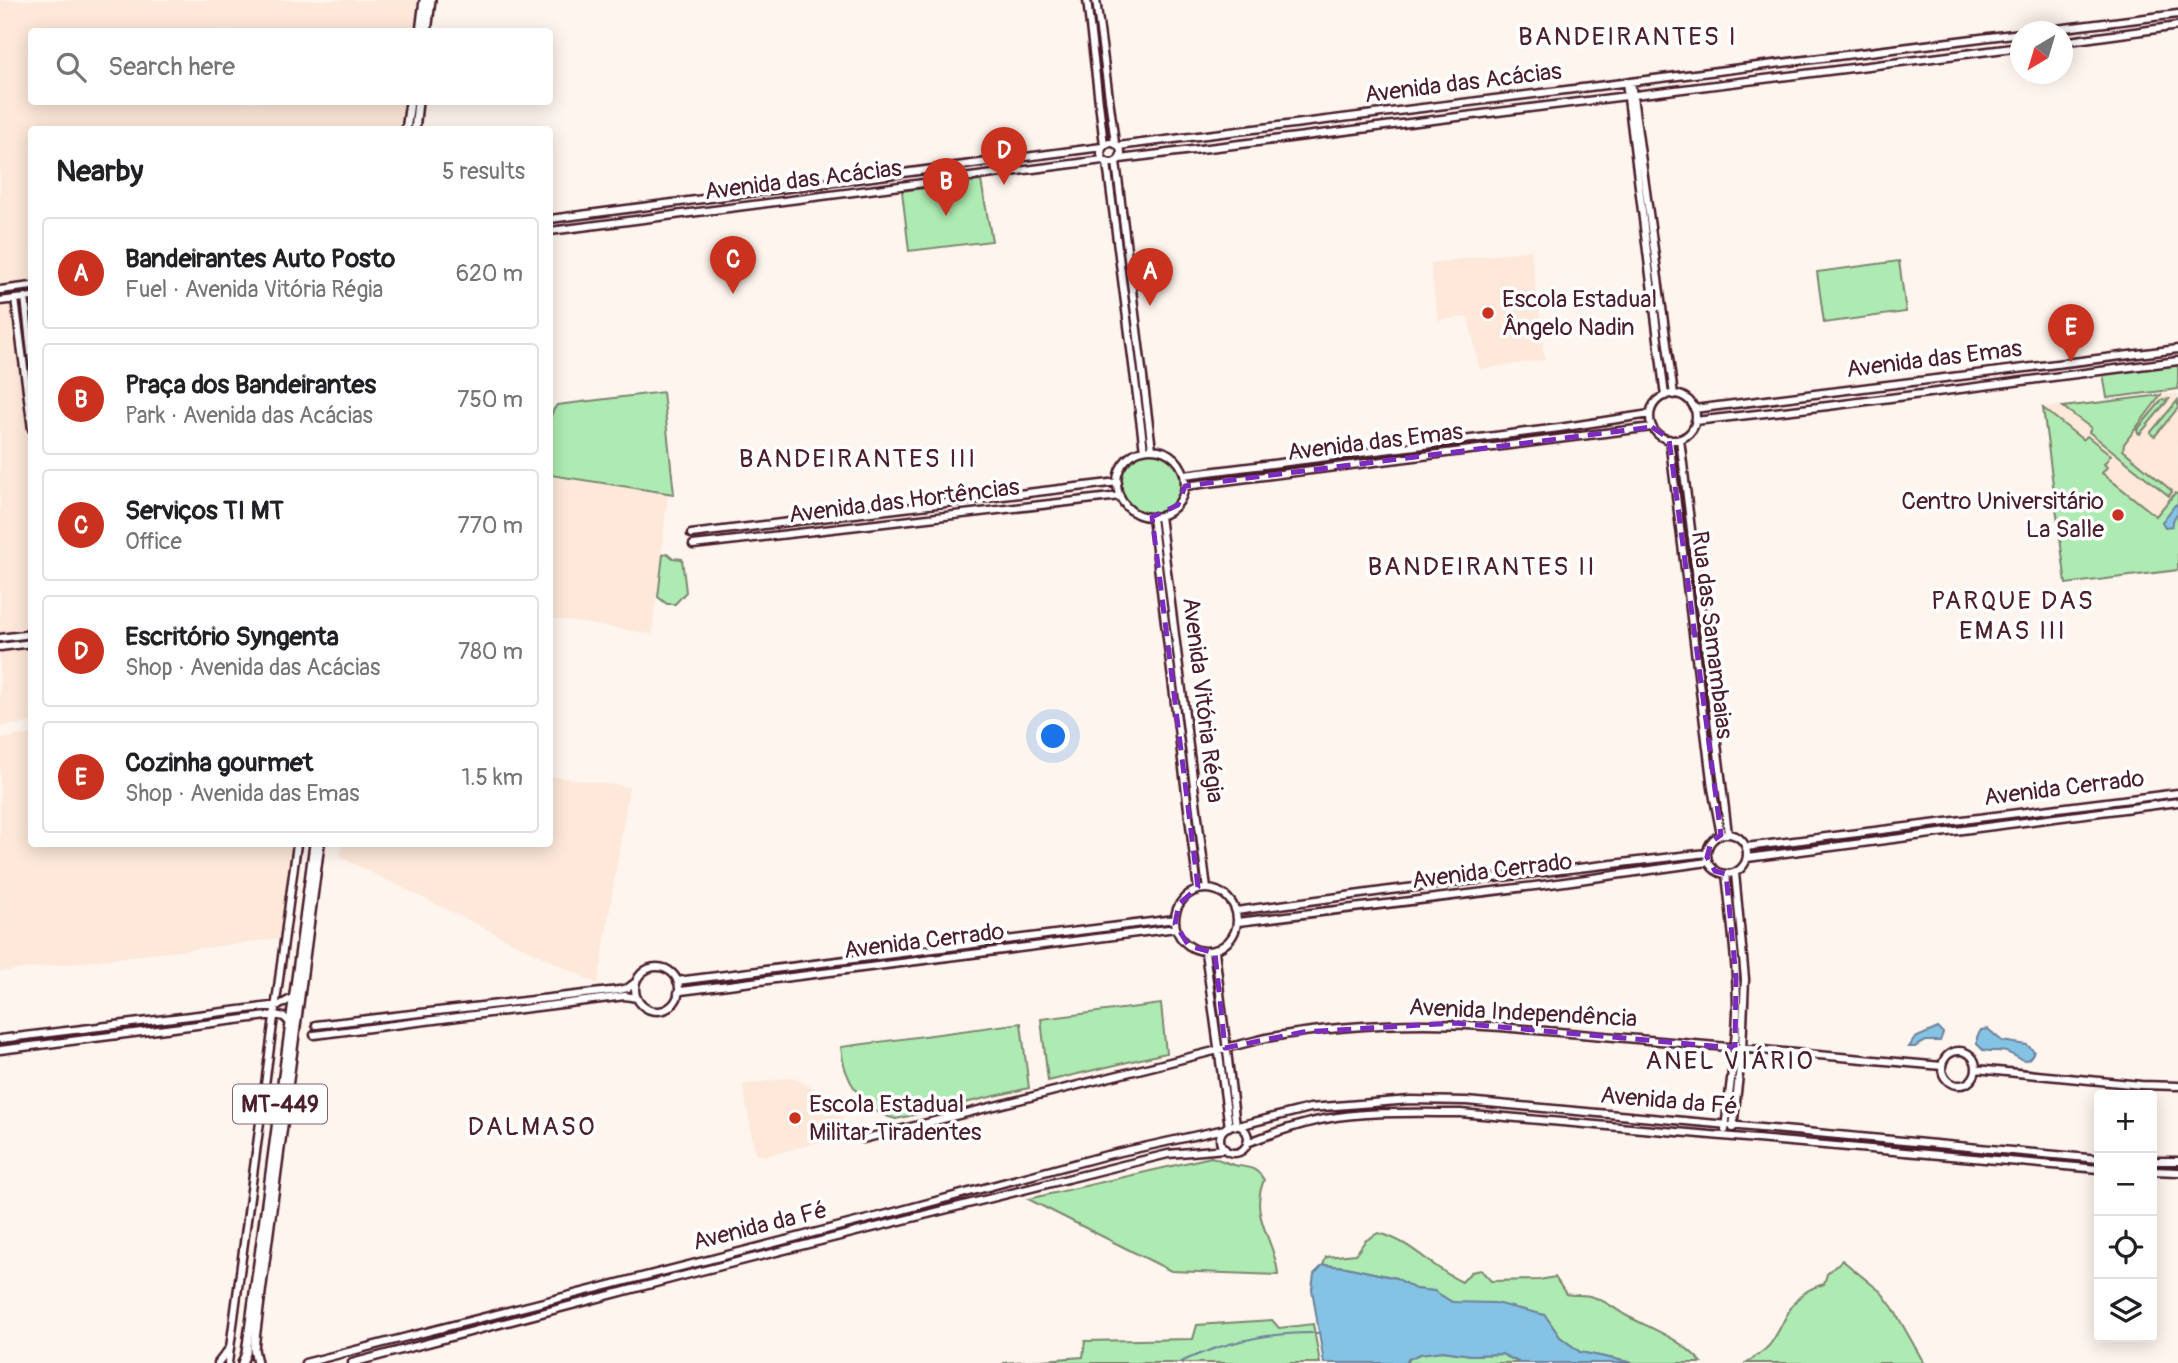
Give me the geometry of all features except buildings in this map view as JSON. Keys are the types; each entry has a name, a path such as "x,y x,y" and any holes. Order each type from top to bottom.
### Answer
{"main road":[{"path":"420,28 424,0"},
{"path":"428,28 431,0"},
{"path":"407,126 410,105"},
{"path":"415,126 418,105"},
{"name":"MT-449","path":"242,1363 246,1353 314,847"},
{"name":"MT-449","path":"257,1363 254,1349 256,1331 320,847"}],"street":[{"path":"1087,0 1103,146 1101,156 1105,161 1144,450"},
{"path":"1096,0 1116,144 1121,153 1118,160 1152,449"},
{"path":"2073,27 2178,14"},
{"path":"2073,41 2178,26"},
{"name":"Avenida das Acácias","path":"1116,144 2010,34"},
{"name":"Avenida das Acácias","path":"1118,160 2010,48"},
{"path":"1629,82 1665,396"},
{"path":"1630,96 1674,394"},
{"path":"1103,146 1116,144"},
{"name":"Avenida das Acácias","path":"553,219 1103,146"},
{"path":"1105,161 1118,160"},
{"name":"Avenida das Acácias","path":"553,231 1105,161"},
{"path":"0,290 28,286"},
{"path":"0,301 28,297"},
{"path":"15,299 28,398"},
{"name":"Avenida das Emas","path":"1694,409 2178,349"},
{"name":"Avenida das Emas","path":"1695,421 2178,360"},
{"path":"1674,394 1688,400 1694,409 1695,421 1690,432 1680,439 1661,436 1652,426 1650,414 1653,405 1665,396 1674,394"},
{"name":"Avenida das Emas","path":"1184,475 1650,414"},
{"name":"Avenida das Emas","path":"1185,486 1652,426"},
{"name":"Rua das Samambaias","path":"1670,439 1712,788 1724,834"},
{"name":"Rua das Samambaias","path":"1680,439 1724,834"},
{"path":"1152,449 1161,450 1176,460 1184,475 1185,486 1178,505 1160,516 1152,517 1133,511 1120,496 1118,482 1121,468 1127,460 1144,450 1152,449"},
{"name":"Avenida das Hortências","path":"691,534 1118,482"},
{"name":"Avenida das Hortências","path":"693,545 1120,496"},
{"name":"Avenida Vitória Régia","path":"1160,516 1207,889"},
{"name":"Avenida Vitória Régia","path":"1152,517 1198,890"},
{"path":"0,638 28,634"},
{"path":"0,648 28,644"},
{"name":"Avenida Cerrado","path":"1746,847 2178,793"},
{"name":"Avenida Cerrado","path":"1747,858 2178,802"},
{"path":"1724,834 1741,839 1746,847 1747,858 1743,867 1735,873 1715,871 1708,862 1707,853 1711,842 1724,834"},
{"path":"228,1363 297,847"},
{"name":"Avenida Cerrado","path":"1236,911 1707,853"},
{"name":"Avenida Cerrado","path":"1238,922 1708,862"},
{"path":"1728,1136 1745,979 1735,873"},
{"path":"1726,874 1736,977 1738,1049"},
{"path":"1207,889 1225,895 1236,911 1238,922 1231,940 1215,951 1205,952 1189,946 1180,938 1175,919 1179,904 1184,898 1198,890 1207,889"},
{"name":"Avenida Cerrado","path":"677,981 1175,919"},
{"name":"Avenida Cerrado","path":"678,993 681,990 1176,928"},
{"path":"1215,951 1232,1127 1221,1139 1225,1149 1237,1153 1244,1149 1247,1143 1246,1133 1232,1127"},
{"path":"1205,952 1217,1051 1232,1127"},
{"path":"314,1035 625,996 636,998 647,1009 659,1011 670,1007 678,993 677,981 669,972 654,968 643,972 628,988 619,990 316,1025"},
{"path":"636,982 636,998"},
{"path":"0,1039 276,1005 286,1003 294,997"},
{"path":"0,1050 275,1015 284,1017 290,1023"},
{"name":"Avenida Independência","path":"863,1139 1266,1038 1303,1032 1455,1023 1942,1066"},
{"path":"1960,1051 1972,1056 1976,1069 1970,1081 1957,1085 1945,1079 1942,1066 1948,1055 1960,1051"},
{"path":"1976,1069 2141,1085 2178,1086"},
{"name":"Avenida da Fé","path":"305,1363 1107,1155 1310,1108 1410,1100 1466,1101 2094,1159"},
{"name":"Avenida da Fé","path":"1247,1143 1290,1127 1326,1119 1410,1113 1539,1119 2094,1169"},
{"name":"Avenida da Fé","path":"352,1363 701,1271 1134,1162 1168,1154 1225,1149"},
{"path":"2157,1161 2178,1161"},
{"path":"2157,1171 2178,1172"},
{"path":"218,1363 231,1342"}],"highlighted area":[{"path":"1652,427 1669,439 1721,835 1711,842 1707,857 1715,871 1726,874 1736,977 1735,1048 1455,1023 1303,1032 1225,1048 1215,953 1189,946 1175,924 1179,904 1198,887 1152,517 1178,505 1185,486"}],"shaded area":[{"path":"0,0 419,0 414,28 28,28 28,105 404,105 400,126 28,126 28,723 0,726"},
{"name":"Escola Estadual Ângelo Nadin","path":"1531,250 1545,360 1480,369 1468,317 1438,320 1430,263"},
{"name":"Centro Universitário La Salle","path":"2178,393 2178,570 2066,584 2043,408"},
{"path":"553,477 668,494 652,634 553,618"},
{"path":"28,734 28,847 297,847 284,938 0,972 0,739"},
{"path":"553,776 629,787 598,984 340,857 342,847 553,847"},
{"name":"Escola Estadual Militar Tiradentes","path":"792,1077 837,1101 847,1135 766,1156 755,1154 743,1085"}],"green space":[{"path":"981,181 992,241 909,251 902,191"},
{"path":"1899,261 1906,312 1824,323 1817,272"},
{"path":"2178,363 2178,389 2107,398 2103,373"},
{"path":"663,392 674,494 553,475 553,411 557,405"},
{"path":"2161,395 2124,444 2123,450 2172,491 2169,496 2089,432 2091,428 2063,407"},
{"path":"2169,399 2140,434 2138,433 2137,430 2162,400"},
{"path":"2178,400 2178,408 2155,436 2152,435 2151,432"},
{"path":"2043,408 2083,440 2087,436 2111,455 2104,464 2107,467 2102,473 2156,516 2175,493 2178,495 2178,570 2066,584"},
{"path":"1145,451 1157,451 1173,460 1180,470 1180,494 1173,504 1157,513 1145,513 1134,508 1125,499 1120,488 1120,476 1125,465 1134,456"},
{"path":"667,553 673,558 682,559 686,592 675,604 667,604 658,597 663,554"},
{"path":"1161,1004 1166,1053 1048,1081 1041,1019"},
{"path":"1021,1023 1029,1088 896,1119 865,1102 851,1082 843,1059 841,1047"},
{"path":"1211,1157 1251,1168 1264,1180 1259,1206 1278,1275 1171,1271 1028,1199"},
{"path":"1378,1233 1401,1242 1462,1282 1471,1272 1481,1270 1491,1281 1555,1277 1566,1294 1602,1300 1676,1341 1702,1363 1634,1363 1580,1352 1560,1337 1544,1315 1452,1302 1434,1291 1415,1289 1396,1278 1323,1265 1326,1257 1356,1254 1365,1241"},
{"path":"1842,1260 1881,1292 1924,1363 1746,1363 1769,1346 1796,1300 1812,1288 1824,1284 1827,1274"},
{"path":"1272,1320 1279,1328 1313,1324 1320,1363 1003,1363 1083,1357 1085,1341 1193,1339 1197,1325"},
{"path":"1443,1351 1471,1355 1502,1354 1520,1363 1406,1363 1418,1355"}],"water":[{"path":"2175,505 2178,505 2178,514 2172,526 2165,527 2162,522"},
{"path":"1938,1028 1943,1033 1940,1041 1926,1041 1909,1047 1915,1038"},
{"path":"1988,1029 2002,1041 2027,1045 2034,1051 2025,1060 2006,1052 1983,1050 1977,1044 1977,1037 1981,1030"},
{"path":"1323,1265 1396,1278 1415,1289 1434,1291 1452,1302 1495,1303 1545,1315 1560,1337 1580,1352 1634,1363 1520,1363 1502,1354 1471,1355 1443,1351 1420,1354 1408,1359 1406,1363 1324,1363 1312,1289 1314,1274"}],"waterway":[{"path":"1179,1363 1213,1349 1247,1340 1283,1334 1319,1333"}],"place":[{"name":"Escritório Syngenta","path":"1004,185"},
{"name":"Praça dos Bandeirantes","path":"946,216"},
{"name":"Serviços TI MT","path":"733,294"},
{"name":"Bandeirantes Auto Posto","path":"1150,306"},
{"name":"Escola Estadual Ângelo Nadin","path":"1488,313"},
{"name":"Cozinha gourmet","path":"2071,362"},
{"name":"Centro Universitário La Salle","path":"2118,515"},
{"name":"Escola Estadual Militar Tiradentes","path":"795,1118"}],"district":[{"name":"BANDEIRANTES I","path":"1628,37"},
{"name":"BANDEIRANTES III","path":"858,459"},
{"name":"BANDEIRANTES II","path":"1482,567"},
{"name":"PARQUE DAS EMAS III","path":"2013,616"},
{"name":"ANEL VIÁRIO","path":"1730,1061"},
{"name":"DALMASO","path":"532,1127"}]}
